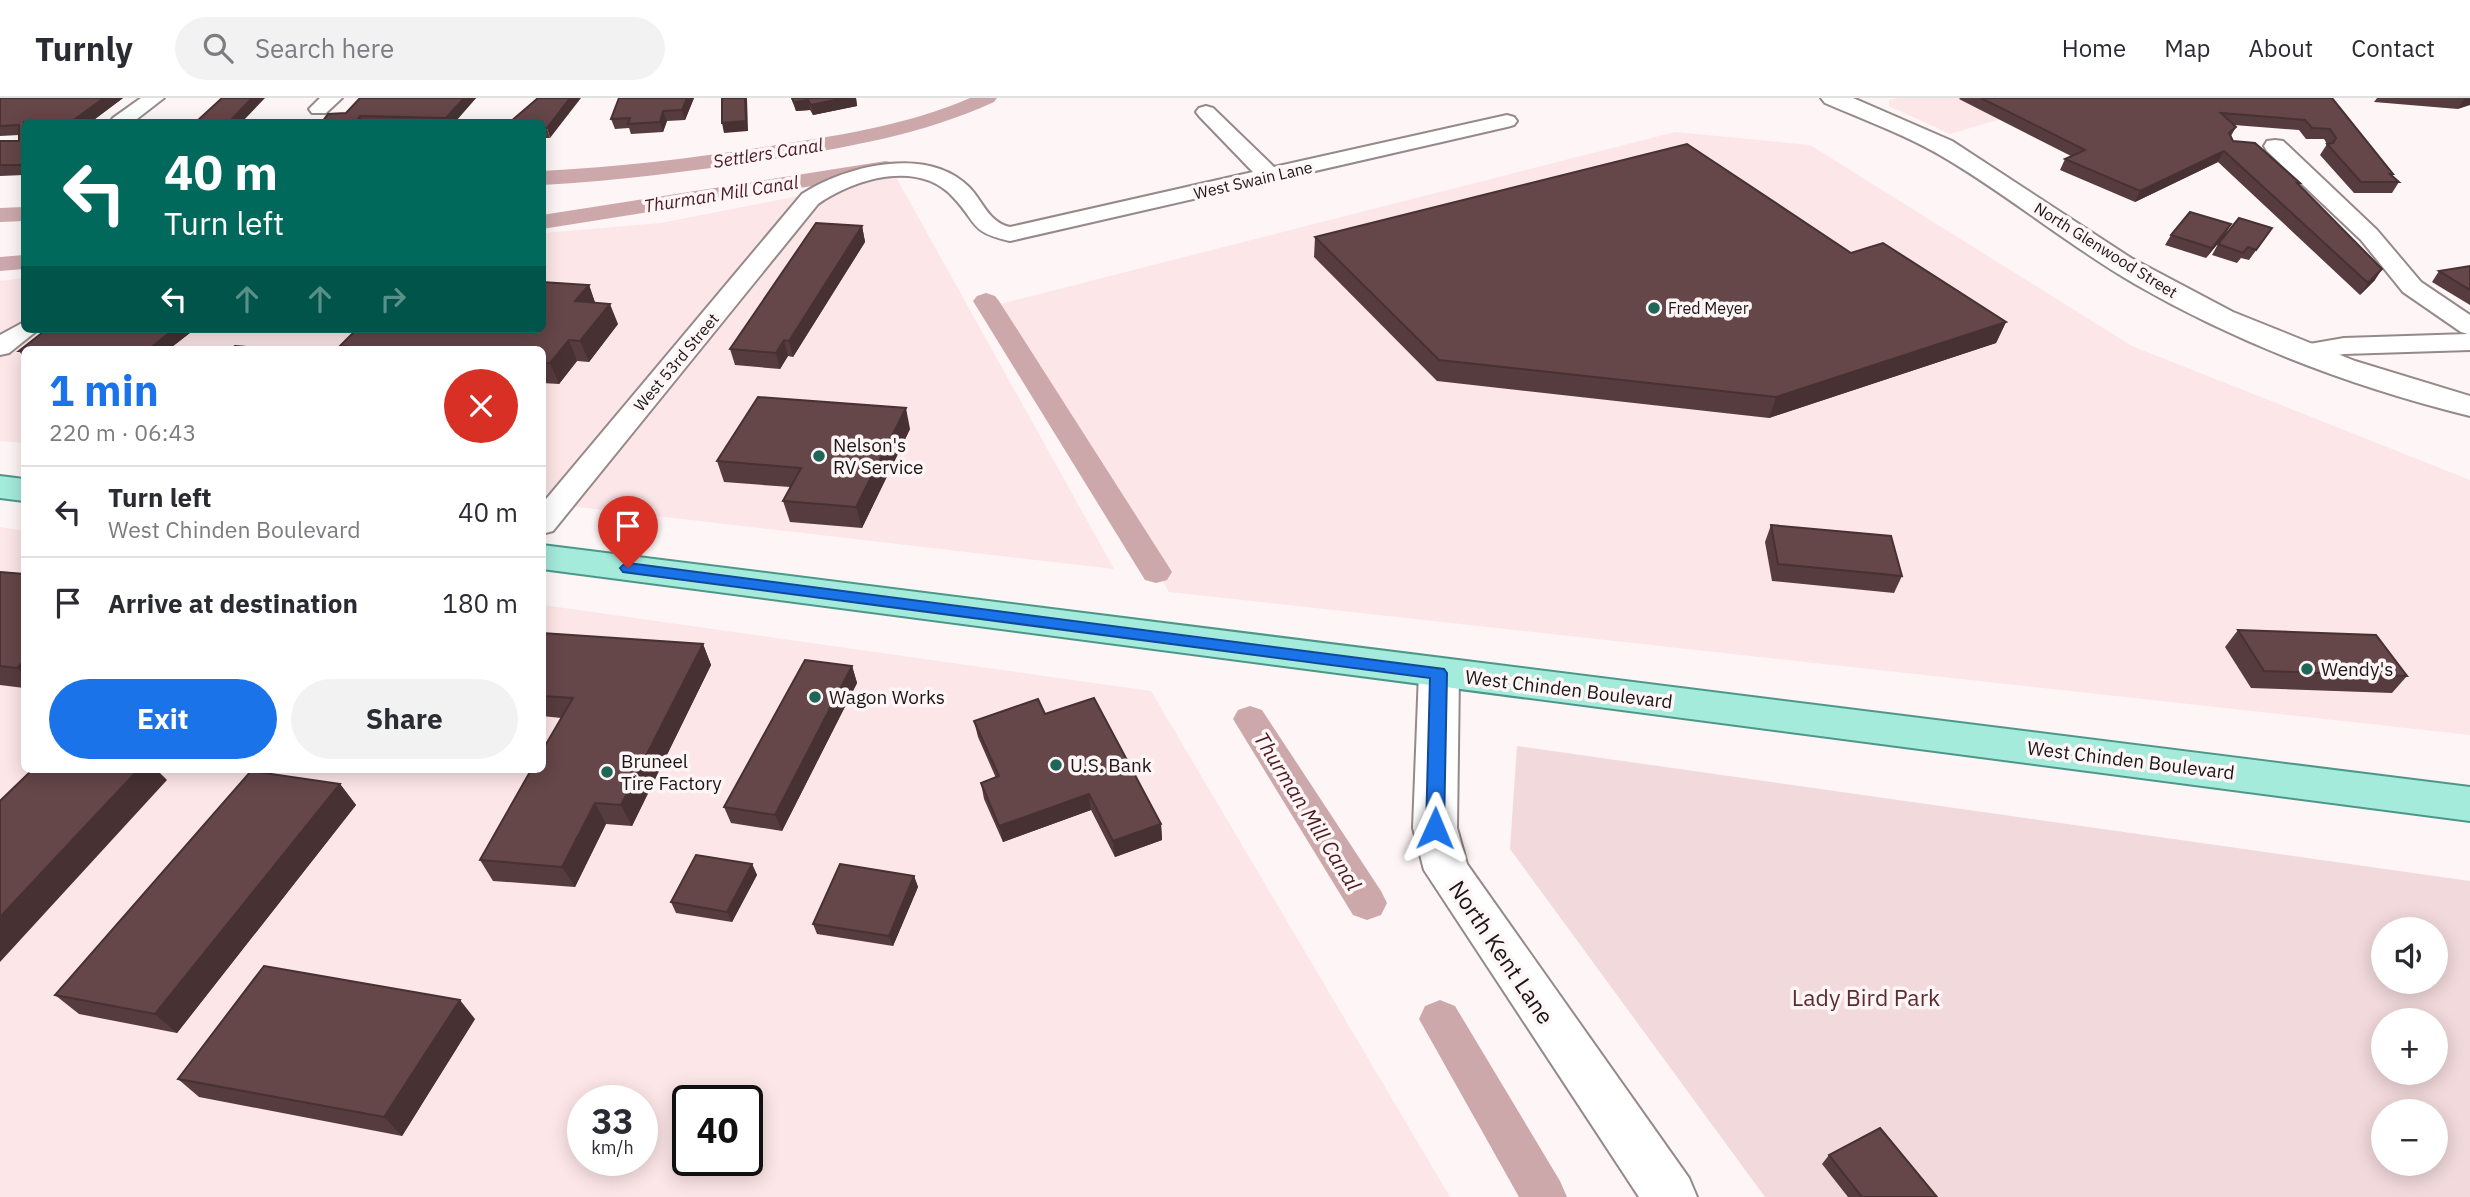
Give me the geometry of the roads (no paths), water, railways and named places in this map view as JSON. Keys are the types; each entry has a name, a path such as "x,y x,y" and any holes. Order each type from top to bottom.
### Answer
{"main road":[{"name":"North Glenwood Street","path":"1836,98 1956,154 2144,278 2218,317 2301,353 2378,381 2470,406"},
{"path":"0,487 21,490"},
{"name":"West Chinden Boulevard","path":"546,558 2470,804"},
{"name":"North Kent Lane","path":"1439,673 1435,828 1446,870 1670,1197"}],"street":[{"path":"124,119 154,98"},
{"path":"1206,112 1270,176"},
{"name":"West Swain Lane","path":"998,233 1024,233 1507,121"},
{"path":"2250,146 2302,147"},
{"path":"2275,146 2369,235 2412,288 2470,327"},
{"name":"West 53rd Street","path":"546,519 810,200 833,184 854,177 892,171 927,174 953,184 984,226 998,233"},
{"path":"0,347 21,332"},
{"path":"2301,353 2344,346 2470,342"}],"waterway":[{"name":"Settlers Canal","path":"546,178 689,165 857,138 936,119 987,98"},
{"name":"Thurman Mill Canal","path":"546,221 886,168"},
{"name":"Settlers Canal","path":"0,215 21,214"},
{"name":"Thurman Mill Canal","path":"0,264 21,262"},
{"name":"Thurman Mill Canal","path":"986,301 1156,572"},
{"name":"Thurman Mill Canal","path":"1250,719 1367,903"},
{"name":"Thurman Mill Canal","path":"1440,1019 1544,1197"}],"place":[{"name":"Fred Meyer","path":"1654,308"},
{"name":"Nelson's RV Service","path":"819,456"},
{"name":"Wendy's","path":"2307,669"},
{"name":"Wagon Works","path":"815,697"},
{"name":"U.S. Bank","path":"1056,765"},
{"name":"Bruneel Tire Factory","path":"607,772"}],"park label":[{"name":"Lady Bird Park","path":"1866,997"}]}
